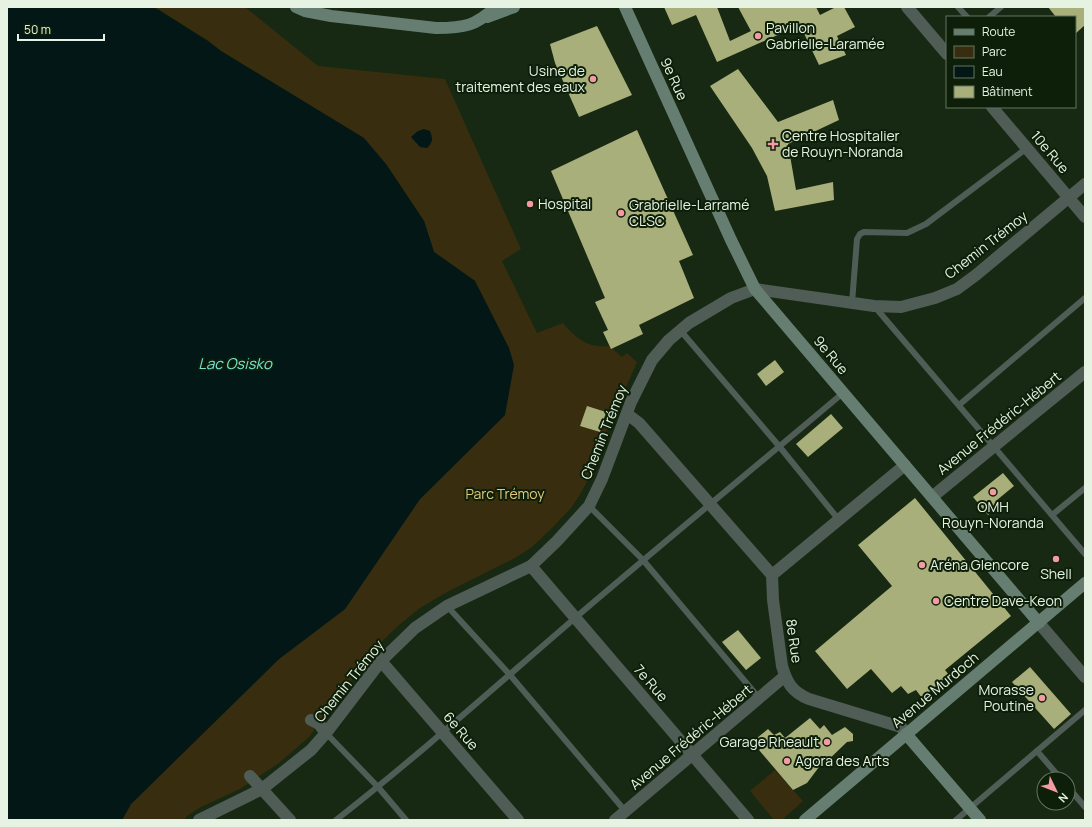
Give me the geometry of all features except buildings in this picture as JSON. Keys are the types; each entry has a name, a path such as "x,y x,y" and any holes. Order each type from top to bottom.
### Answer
{"street":[{"path":"296,7 305,11 331,16 436,28 452,28 474,24 496,7"},
{"path":"319,7 331,16"},
{"path":"482,19 514,7"},
{"name":"9e Rue","path":"625,7 731,240 755,289 1085,677"},
{"path":"907,7 946,53"},
{"name":"10e Rue","path":"993,108 1085,217"},
{"name":"Chemin Trémoy","path":"199,820 262,789 311,750 326,733 381,661 415,628 447,606 531,566 557,541 589,506 602,479 627,414 630,402 652,360 669,340 689,323 731,298 755,289 874,306 901,307 935,298 957,289 976,275 1085,184"},
{"name":"Avenue Frédéric-Hébert","path":"932,497 1085,372"},
{"path":"627,414 640,423 772,575 905,465"},
{"name":"7e Rue","path":"531,566 748,820"},
{"name":"8e Rue","path":"772,575 773,600 782,666 785,676 792,688 803,696 901,727 980,820"},
{"name":"Avenue Murdoch","path":"805,820 1085,583"},
{"name":"6e Rue","path":"381,661 518,820"},
{"name":"Avenue Frédéric-Hébert","path":"616,820 785,676"},
{"path":"312,720 326,733"},
{"path":"250,776 290,820"}],"lane":[{"path":"958,7 966,16"},
{"path":"990,16 1001,7"},
{"path":"852,303 857,239 860,234 864,232 907,233 926,224 1027,148"},
{"path":"959,406 1085,298"},
{"path":"874,306 1085,554"},
{"path":"680,330 779,446 839,520"},
{"path":"336,820 443,733 643,560 843,393"},
{"path":"1052,515 1085,488"},
{"path":"589,506 643,560 759,698"},
{"path":"447,606 510,675 626,812"},
{"path":"956,820 1085,710"},
{"path":"326,733 378,787 406,820"},
{"path":"1037,751 1054,771"},
{"path":"1076,796 1085,807"}],"green space":[{"name":"Parc Trémoy","path":"151,7 245,7 318,66 445,79 521,249 502,261 537,333 563,323 573,334 588,344 594,346 609,346 622,357 627,353 637,362 606,433 593,470 571,508 550,530 532,547 515,558 449,591 420,608 399,625 374,649 309,737 279,763 240,789 201,807 187,816 184,820 122,820 131,804 279,659 345,609 420,499 505,415 475,281 434,252 424,221 386,164 208,41 158,9"},
{"path":"775,770 803,801 782,820 774,820 750,791"}],"water":[{"name":"Lac Osisko","path":"7,7 151,7 157,9 208,41 221,51 364,138 386,164 424,221 434,252 475,281 509,348 514,365 505,415 420,499 345,609 279,659 131,804 122,820 7,820"},
{"path":"424,129 430,131 432,136 432,140 427,148 420,147 411,137 418,131"}],"place":[{"name":"Pavillon Gabrielle-Laramée","path":"758,36"},
{"name":"Usine de traitement des eaux","path":"593,79"},
{"name":"Centre Hospitalier de Rouyn-Noranda","path":"773,144"},
{"name":"Hospital","path":"530,204"},
{"name":"Grabrielle-Larramé CLSC","path":"621,213"},
{"name":"OMH Rouyn-Noranda","path":"993,492"},
{"name":"Shell","path":"1056,559"},
{"name":"Aréna Glencore","path":"922,565"},
{"name":"Centre Dave-Keon","path":"936,601"},
{"name":"Morasse Poutine","path":"1042,698"},
{"name":"Garage Rheault","path":"827,742"},
{"name":"Agora des Arts","path":"787,761"}]}
